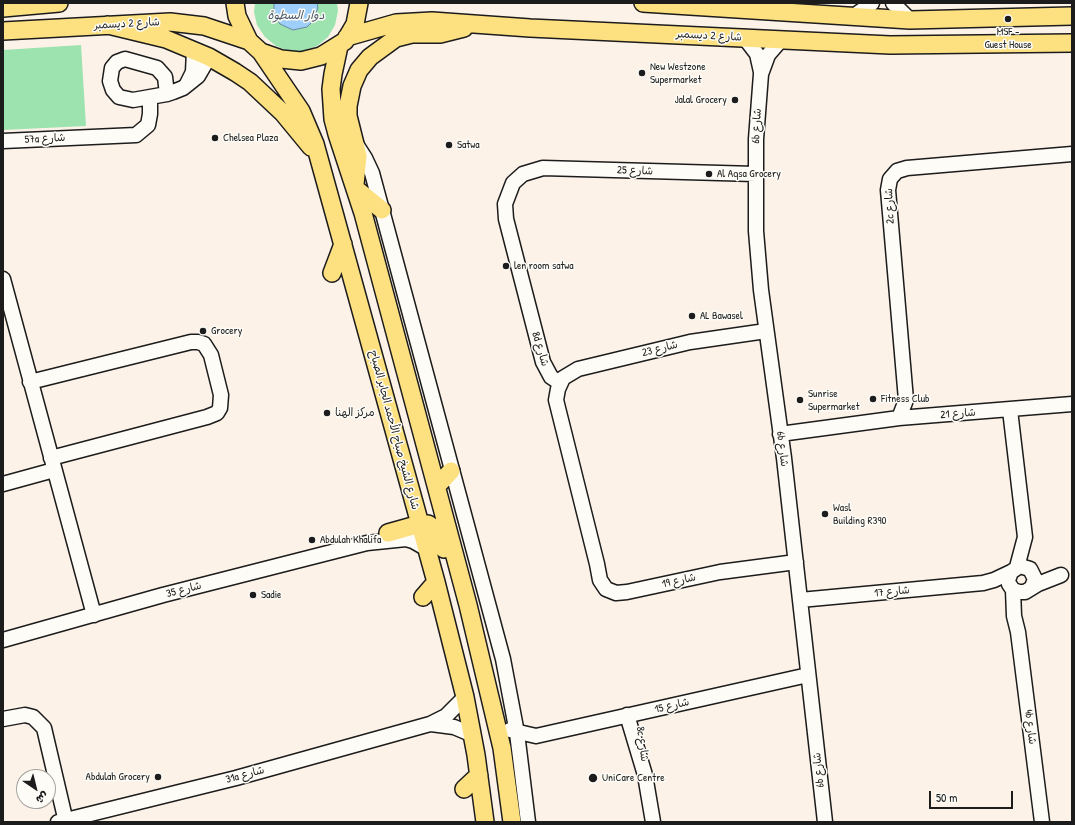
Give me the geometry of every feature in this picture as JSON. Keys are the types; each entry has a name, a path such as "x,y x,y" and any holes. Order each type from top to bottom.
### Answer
{"main road":[{"path":"9,6 59,3"},
{"name":"شارع الشيخ صباح الأحمد الجابر الصباح","path":"235,3 237,16 255,46 301,111 309,127 320,161 436,582 465,697 473,735 485,822"},
{"path":"359,3 355,24 344,41 333,74 332,104 337,134 363,213 468,605 505,767 512,822"},
{"path":"643,3 910,20 1072,16"},
{"name":"شارع 2 ديسمبر","path":"3,31 152,22 187,23 221,30 281,59 301,61 322,56 344,41 396,23 432,21 475,25 898,45 1072,43"},
{"path":"108,25 146,33 201,54 245,79 266,96 288,119 320,161"},
{"path":"355,188 358,156 356,143 348,116 349,96 356,76 370,57 389,42 404,36 440,34 475,25"},
{"path":"1049,43 1055,34 1072,33"},
{"path":"355,188 382,210"},
{"path":"332,273 343,244"},
{"path":"437,486 451,471"},
{"path":"388,533 420,524 428,524 438,531 456,592 468,605"},
{"path":"423,597 436,582"},
{"path":"464,789 479,775"}],"street":[{"path":"854,16 872,3"},
{"path":"894,3 910,20"},
{"name":"6b شارع","path":"744,37 757,54 761,74"},
{"name":"6b شارع","path":"781,40 768,55 761,74 755,174 757,253 765,325 780,431 825,822"},
{"path":"167,94 165,77 157,68 130,59 117,62 111,72 110,81 113,90 124,99 146,98 167,94 187,85 201,54"},
{"name":"57a شارع","path":"3,141 132,136 141,132 149,120 146,98"},
{"path":"356,143 369,165 382,210 451,471 503,659 517,733 528,822"},
{"name":"2c شارع","path":"899,418 906,400 888,190 890,180 897,171 907,168 1072,154"},
{"name":"شارع 25","path":"518,179 529,171 542,168 755,174"},
{"name":"8d شارع","path":"518,179 507,196 505,212 543,362 551,377 560,383"},
{"path":"3,279 94,615"},
{"name":"شارع 23","path":"560,383 568,374 578,369 765,325"},
{"path":"3,484 53,464 207,417 217,412 220,408 221,395 212,355 204,344 198,342 191,342 30,382"},
{"name":"شارع 19","path":"560,383 556,394 557,406 598,564 600,580 608,586 637,590 795,557"},
{"name":"شارع 21","path":"780,431 820,430 843,425 899,418 1072,404"},
{"path":"1010,410 1025,537 1022,570"},
{"name":"شارع 35","path":"367,543 388,533 406,520 415,507"},
{"name":"شارع 35","path":"3,640 367,543 406,539 413,541 427,549"},
{"path":"1022,570 1035,578 1030,589"},
{"path":"1022,570 1067,574 1019,592 1012,589 1008,580 1022,570"},
{"name":"شارع 17","path":"800,600 983,583 1022,570"},
{"name":"شارع 17","path":"983,583 1012,589"},
{"name":"4b شارع","path":"1012,589 1014,616 1018,632 1042,822"},
{"name":"4b شارع","path":"1018,632 1022,607 1030,589"},
{"name":"شارع 15","path":"496,724 517,733 536,736 808,675"},
{"name":"31a شارع","path":"63,821 236,778 430,724 446,716 465,697"},
{"name":"8c شارع","path":"632,714 644,755 645,775 653,822"},
{"path":"3,719 25,715 33,717 44,728 63,821"},
{"name":"31a شارع","path":"430,724 454,727 473,735"},
{"name":"شارع 15","path":"505,767 519,748 536,736"}],"green space":[{"path":"255,3 337,3 338,11 335,25 328,37 317,46 303,51 289,51 276,46 265,37 257,25 254,12"},
{"path":"81,45 86,126 3,130 3,50"}],"water":[{"name":"دوار السطوة","path":"274,3 317,3 318,8 312,22 307,27 293,30 280,24 274,11"}],"place":[{"name":"MSF - Guest House","path":"1008,19"},
{"name":"New Westzone Supermarket","path":"642,73"},
{"name":"Jalal Grocery","path":"735,100"},
{"name":"Chelsea Plaza","path":"215,138"},
{"name":"Satwa","path":"449,145"},
{"name":"Al Aqsa Grocery","path":"709,174"},
{"name":"len room satwa","path":"506,266"},
{"name":"AL Bawasel","path":"692,316"},
{"name":"Grocery","path":"203,331"},
{"name":"Fitness Club","path":"873,399"},
{"name":"Sunrise Supermarket","path":"800,400"},
{"name":"مركز الهنا","path":"327,413"},
{"name":"Wasl Building R390","path":"825,514"},
{"name":"Abdulah Khalifa","path":"312,540"},
{"name":"Sadie","path":"253,595"},
{"name":"Abdulah Grocery","path":"158,777"},
{"name":"UniCare Centre","path":"593,778"}]}
